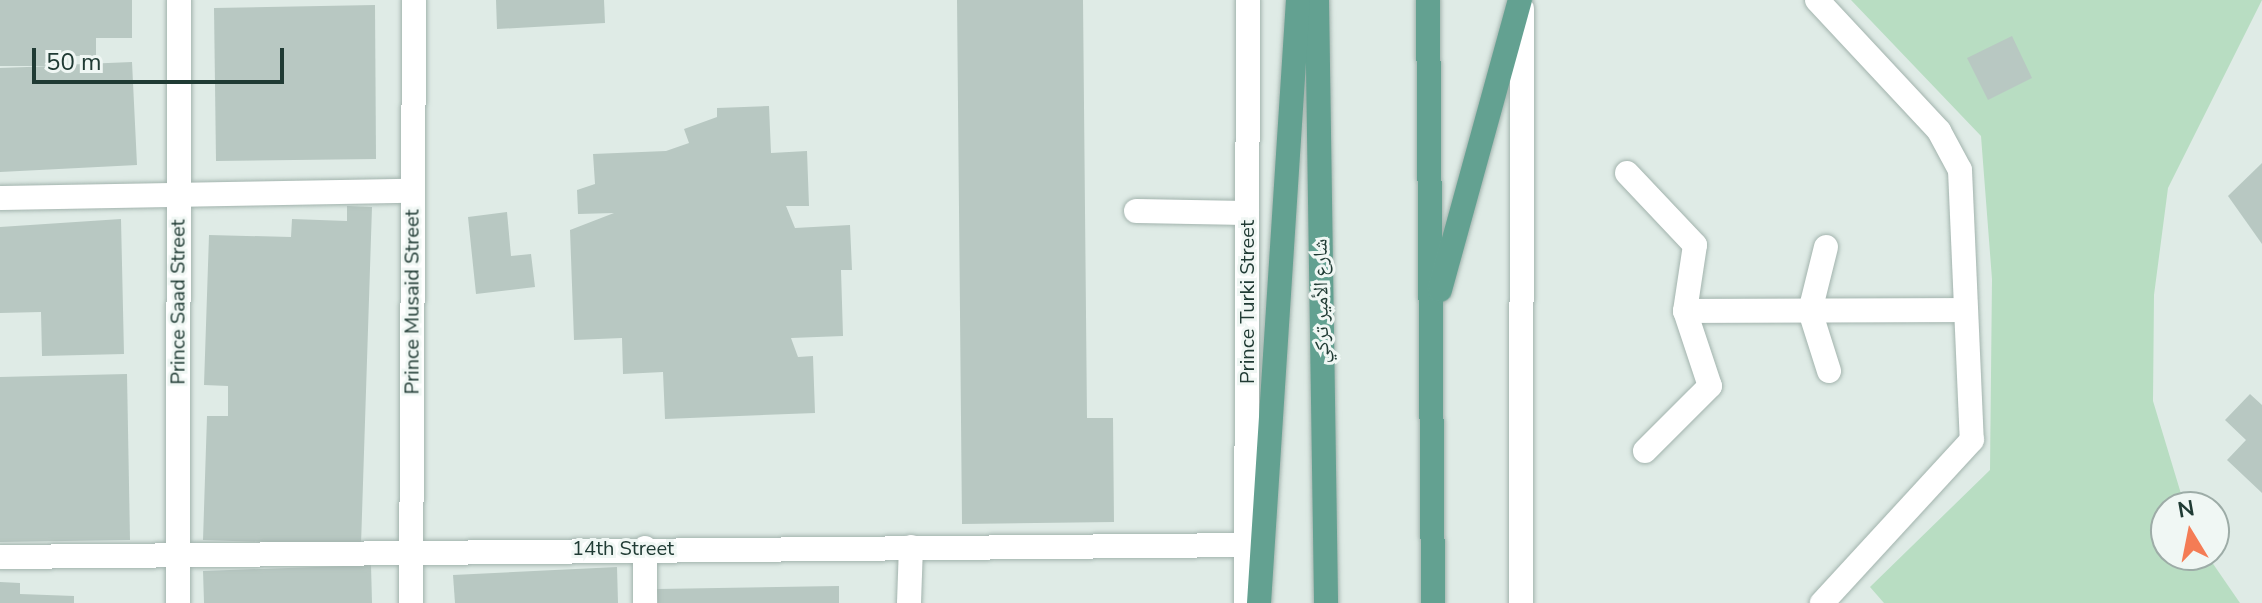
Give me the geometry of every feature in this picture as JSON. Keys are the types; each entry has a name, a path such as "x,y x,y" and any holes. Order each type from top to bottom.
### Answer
{"main road":[{"path":"1259,603 1298,0"},
{"name":"شارع الأمير تركي","path":"1317,0 1326,603"},
{"path":"1428,0 1433,603"},
{"path":"1433,316 1521,0"}],"street":[{"name":"Prince Saad Street","path":"178,603 179,0"},
{"name":"Prince Musaid Street","path":"411,603 414,0"},
{"name":"Prince Turki Street","path":"1246,603 1248,0"},
{"path":"1521,0 1521,603"},
{"path":"1817,0 1939,131 1960,170 1972,440 1822,603"},
{"path":"1627,173 1695,245 1685,311 1710,386 1645,451"},
{"path":"0,198 178,192 412,191"},
{"path":"1136,211 1247,213"},
{"path":"1826,247 1810,311 1829,371"},
{"path":"1685,311 1966,310"},
{"name":"14th Street","path":"0,557 410,548 1245,545"},
{"path":"909,603 911,547"},
{"path":"645,548 645,603"}],"green space":[{"path":"1851,0 2262,0 2168,188 2154,295 2153,401 2180,491 2150,491 2150,571 2218,571 2240,603 1884,603 1870,587 1990,470 1992,279 1981,136"}],"building":[{"path":"0,0 132,0 132,38 96,38 96,56 60,56 60,65 132,62 137,165 0,172 0,68 54,66 0,66"},
{"path":"496,0 604,0 605,23 497,29"},
{"path":"957,0 1083,0 1087,418 1113,418 1114,522 962,524"},
{"path":"375,5 376,159 216,161 214,8"},
{"path":"2012,36 2032,78 1988,100 1967,58"},
{"path":"769,106 771,153 807,151 809,206 786,206 795,228 850,225 852,270 841,270 843,336 791,338 798,357 813,356 815,413 665,419 663,372 623,374 622,338 574,340 570,230 614,213 578,214 577,190 595,184 593,154 666,151 689,143 684,129 717,117 717,108"},
{"path":"2262,163 2262,244 2228,196"},
{"path":"347,206 372,207 361,545 203,540 207,416 228,416 228,386 204,385 209,235 291,237 292,219 347,221"},
{"path":"507,212 511,256 531,254 535,287 476,294 468,217"},
{"path":"121,219 124,354 42,356 41,312 0,313 0,227"},
{"path":"127,374 130,540 0,542 0,377"},
{"path":"2250,394 2262,405 2262,493 2227,460 2246,440 2225,420"},
{"path":"371,565 372,603 204,603 203,571"},
{"path":"617,567 618,603 455,603 453,575"},
{"path":"0,582 20,583 20,594 74,596 74,603 0,603"},
{"path":"839,586 839,603 658,603 657,589"}]}
